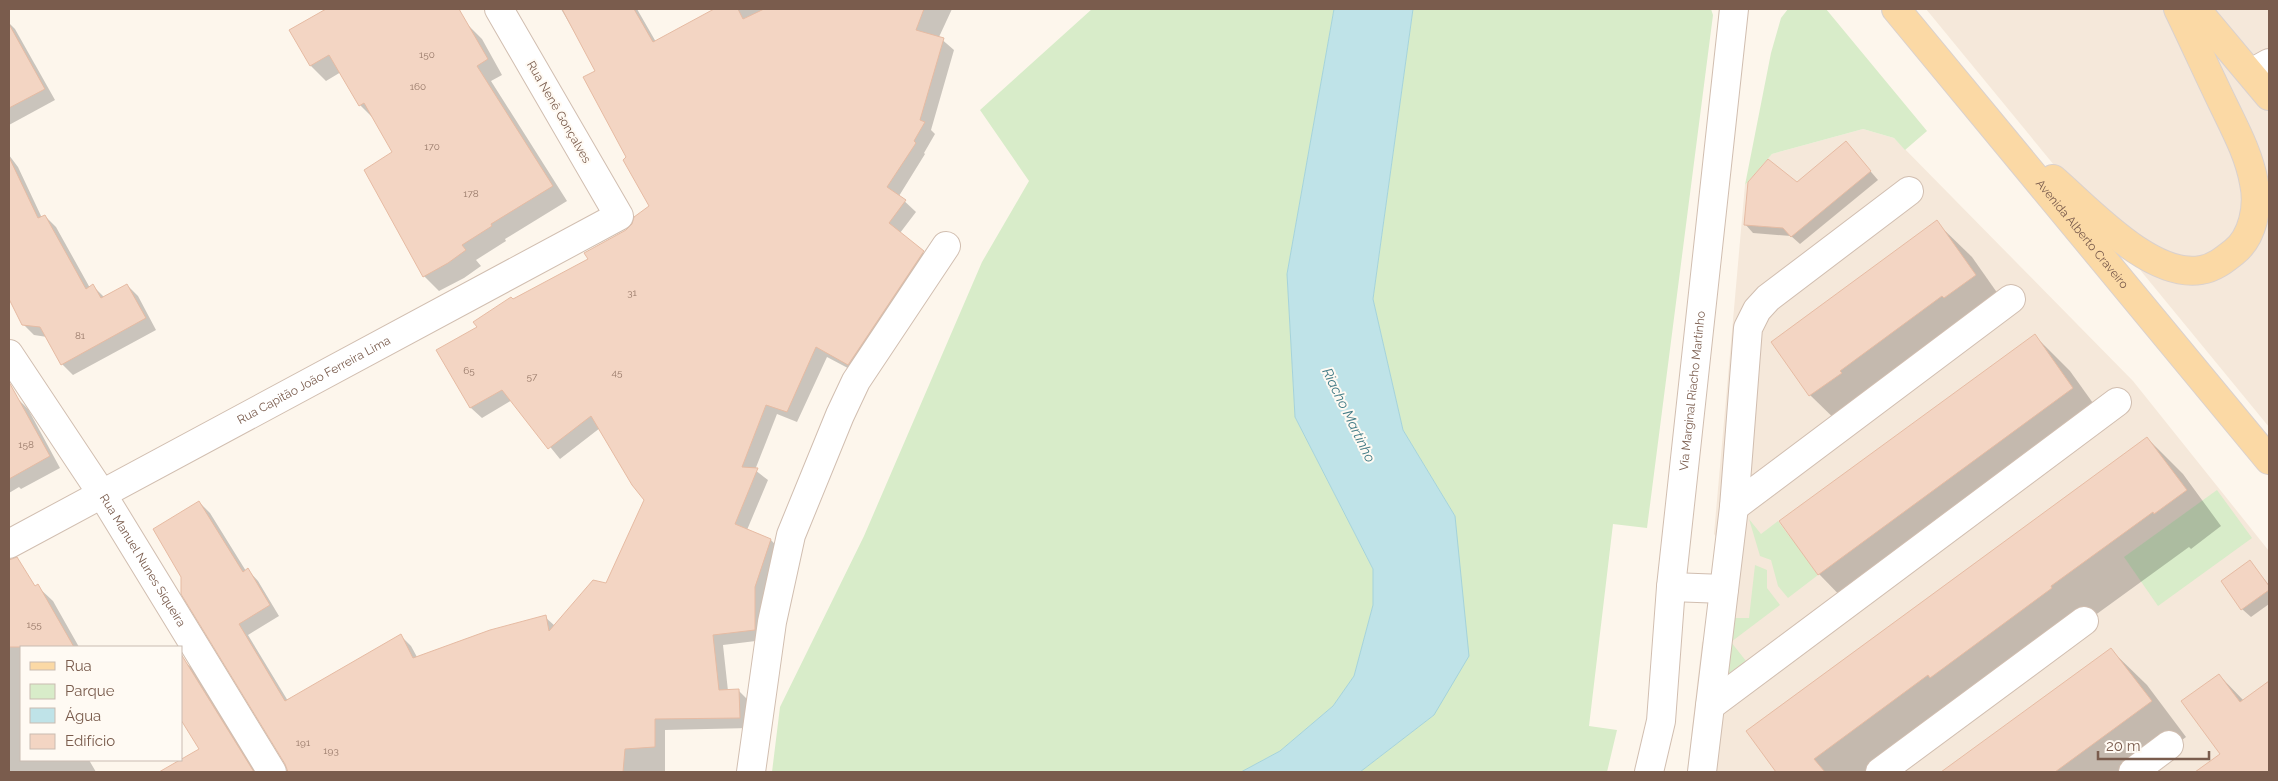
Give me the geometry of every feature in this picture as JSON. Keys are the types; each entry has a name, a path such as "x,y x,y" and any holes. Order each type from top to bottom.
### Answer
{"main road":[{"name":"Avenida Alberto Craveiro","path":"1896,9 2269,460"},
{"path":"1991,126 2135,250 2155,261 2186,271 2200,271 2211,268 2236,250 2246,239 2254,212 2254,184 2245,153 2233,125 2178,9"},
{"path":"2196,9 2260,68 2269,96"}],"street":[{"name":"Rua Nenê Gonçalves","path":"499,9 619,216"},
{"name":"Via Marginal Riacho Martinho","path":"1649,772 1660,721 1670,587 1734,9"},
{"path":"1702,772 1734,507 1748,328 1757,310 1768,298 1909,191"},
{"name":"Rua Capitão João Ferreira Lima","path":"9,544 619,216"},
{"path":"751,772 772,622 791,535 840,415 856,381 946,246"},
{"path":"1734,507 2011,299"},
{"name":"Rua Manuel Nunes Siqueira","path":"9,354 102,494 272,772"},
{"path":"1710,706 2117,402"},
{"path":"1670,587 1724,589"},
{"path":"1880,772 2084,621"},
{"path":"2133,772 2169,745"}],"shaded area":[{"path":"1926,9 2269,9 2269,427"},
{"path":"1863,129 1894,138 2133,381 2269,551 2269,772 1687,772 1702,642 1720,628 1734,560 1714,534 1745,185 1772,154"}],"green space":[{"path":"1092,9 1334,9 1287,274 1295,417 1373,569 1373,605 1354,676 1333,706 1280,751 1241,772 772,772 780,707 864,536 982,262 1029,181 980,110"},
{"path":"1413,9 1711,9 1713,15 1647,528 1613,524 1589,726 1617,730 1607,772 1360,772 1434,715 1455,516 1403,430 1373,299"},
{"path":"1788,9 1826,9 1927,131 1905,150 1894,138 1863,129 1772,154 1745,185 1771,53 1781,18"},
{"path":"2217,490 2252,538 2158,606 2124,557"},
{"path":"1749,519 1761,534 1778,521 1790,537 1803,528 1818,550 1806,558 1818,575 1788,598 1778,586 1771,560 1760,556"},
{"path":"1755,565 1767,570 1767,588 1780,605 1731,642 1734,618 1749,618"},
{"path":"1731,642 1746,661 1728,674"}],"water":[{"name":"Riacho Martinho","path":"1334,9 1413,9 1373,299 1403,430 1455,516 1469,656 1434,715 1360,772 1241,772 1280,751 1333,706 1354,676 1373,605 1373,569 1295,417 1287,274"}],"building":[{"path":"326,9 459,9 488,59 477,66 553,186 491,224 492,226 462,245 466,250 423,277 364,170 392,152 364,103 359,106 329,55 310,66 289,30"},
{"path":"562,9 634,9 653,42 714,9 738,9 743,19 764,9 924,9 916,30 944,38 920,120 925,122 914,141 916,143 887,187 906,200 889,223 924,251 848,365 816,347 787,412 766,405 742,467 758,468 735,524 771,539 755,587 755,630 713,635 719,690 739,689 740,718 655,719 655,747 625,749 623,772 288,772 285,764 181,594 181,577 153,529 199,501 243,572 248,568 270,605 239,624 285,701 401,634 413,658 490,630 546,615 549,631 593,580 606,583 644,500 632,485 591,416 548,449 502,390 470,408 436,350 477,327 473,322 511,297 513,299 588,259 584,253 626,230 632,224 634,217 649,206 623,160 626,157 583,77 595,71"},
{"path":"9,24 45,89 9,108"},
{"path":"1846,141 1871,171 1791,237 1783,228 1744,225 1748,182 1768,159 1797,182"},
{"path":"9,157 38,218 45,215 86,289 93,284 101,298 127,284 146,318 61,365 40,327 22,325 9,299"},
{"path":"1937,220 1976,275 1944,298 1942,296 1809,396 1771,342"},
{"path":"2035,334 2073,388 1818,575 1779,521"},
{"path":"9,382 50,456 9,479"},
{"path":"2147,437 2187,490 2154,514 2153,512 2051,586 2052,588 1930,678 1928,675 1814,759 1825,772 1776,772 1746,731"},
{"path":"17,557 35,586 38,584 73,646 9,647 9,560"},
{"path":"2250,560 2269,586 2269,590 2241,610 2221,581"},
{"path":"2111,648 2152,701 2055,772 1941,772"},
{"path":"182,656 254,772 159,772 178,761 182,761 182,759 199,749 182,722"},
{"path":"2219,674 2240,702 2269,681 2269,772 2195,772 2220,754 2181,701"}]}
